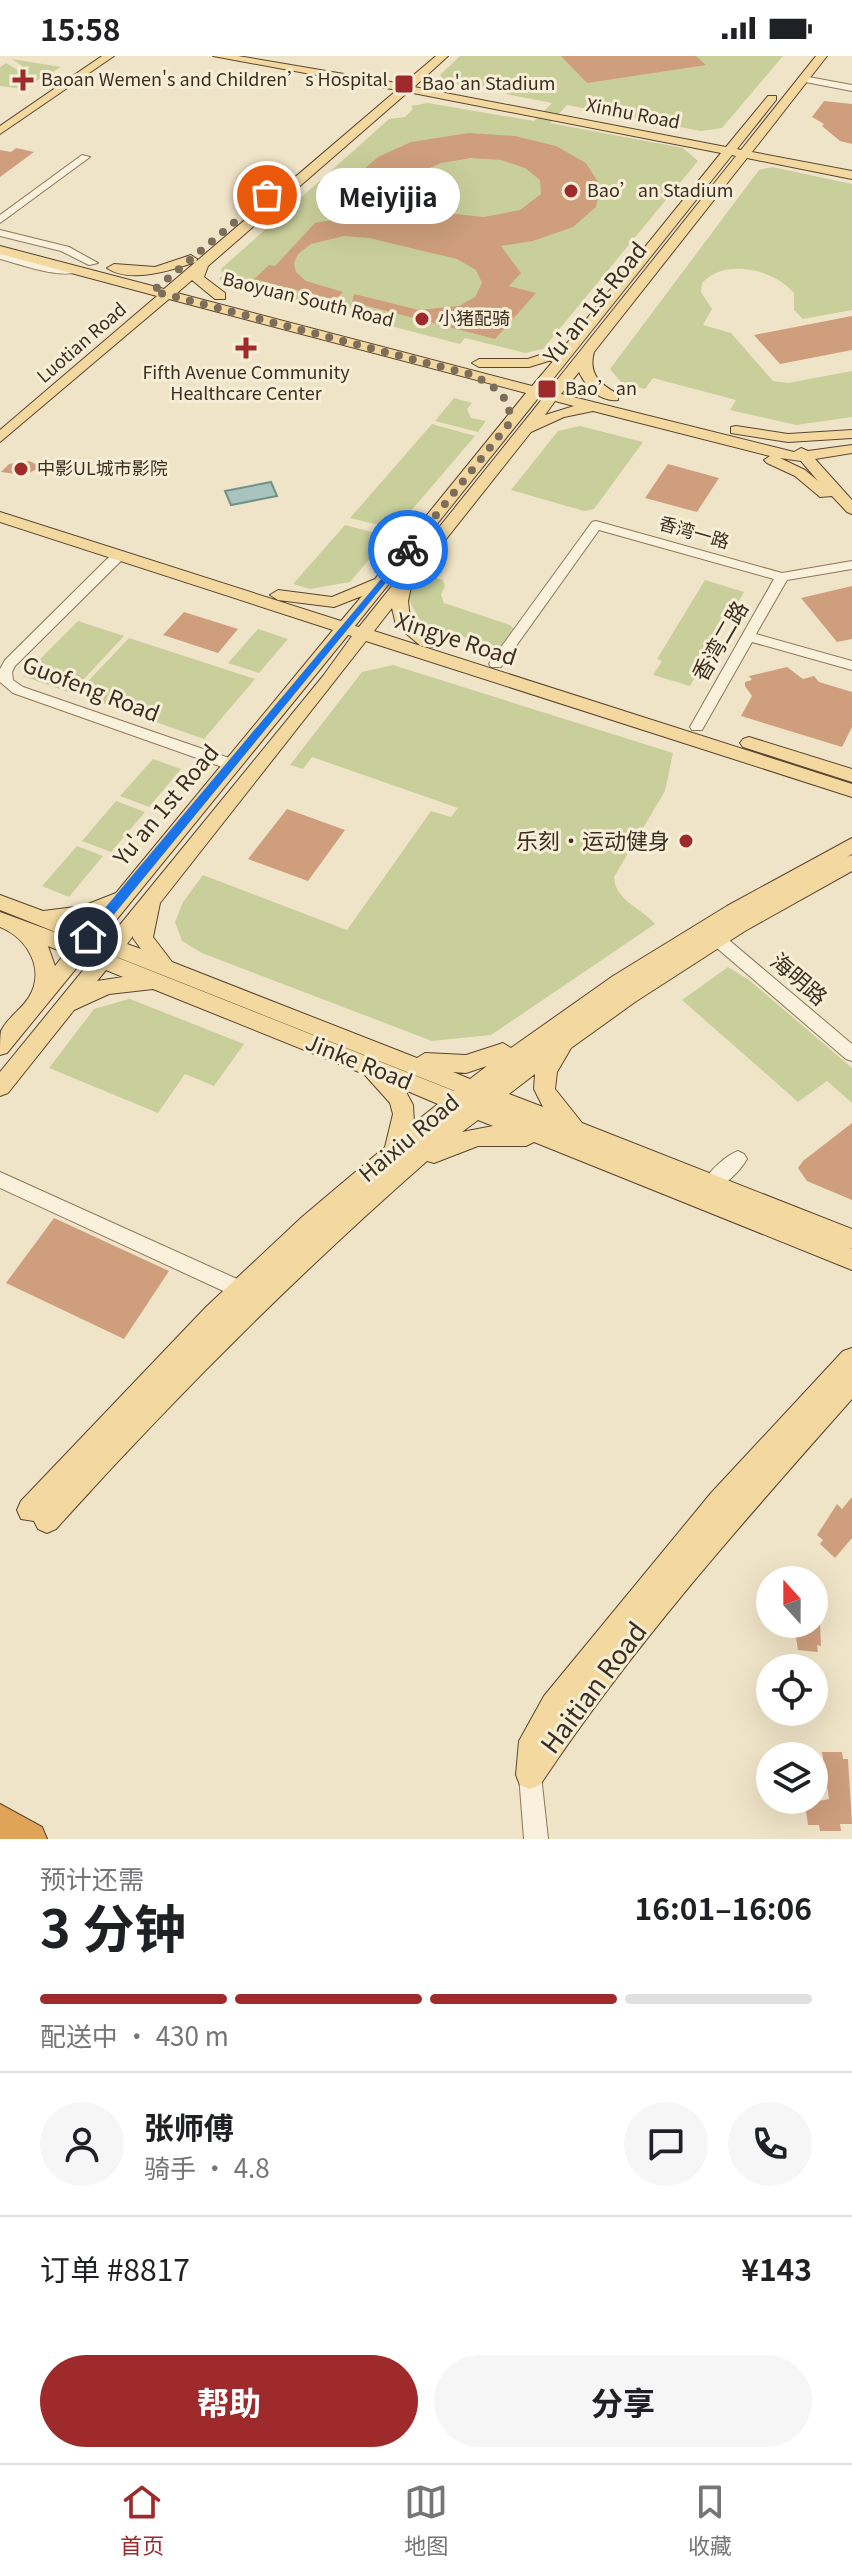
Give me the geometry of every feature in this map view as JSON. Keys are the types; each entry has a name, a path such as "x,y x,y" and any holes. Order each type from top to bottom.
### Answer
{"highway":[{"path":"0,1821 30,1839"}],"main road":[{"path":"0,122 97,56"},
{"path":"0,131 109,56"},
{"name":"Xinhu Road","path":"218,56 401,81 444,93 852,172"},
{"name":"Xinhu Road","path":"255,56 360,77"},
{"name":"Luotian Road","path":"0,423 128,312 165,288 197,261 380,103 415,67 443,56"},
{"name":"Yu'an 1st Road","path":"515,429 540,385 570,346 806,56"},
{"name":"Yu'an 1st Road","path":"0,1047 307,672 357,626 515,429 556,389 587,352 822,56"},
{"path":"430,61 428,80 444,93"},
{"name":"Luotian Road","path":"401,81 430,61"},
{"path":"360,77 376,89 380,103 444,93"},
{"path":"689,140 721,139 747,128"},
{"path":"764,131 765,145 785,159"},
{"path":"689,140 709,152 714,168"},
{"path":"730,172 753,161 785,159"},
{"name":"Baoyuan South Road","path":"0,236 94,269 610,403"},
{"name":"Baoyuan South Road","path":"0,253 77,270 114,268 165,288"},
{"path":"114,268 156,271 197,261 197,278 218,302"},
{"path":"94,269 119,288 128,312 154,312 218,302"},
{"name":"Luotian Road","path":"0,438 128,312"},
{"path":"474,368 529,363 556,355 570,346"},
{"path":"587,352 586,375 610,403 727,442 793,469 852,509"},
{"path":"474,368 502,394 515,429 560,413 610,403 748,433 796,438 852,435"},
{"path":"748,433 801,455 852,525"},
{"path":"801,455 852,435"},
{"path":"727,442 801,455 852,450"},
{"path":"832,494 830,464 852,450"},
{"name":"Xingye Road","path":"0,507 852,791"},
{"name":"Xingye Road","path":"0,517 118,556 271,599"},
{"path":"271,599 334,602 399,575 400,617 425,648"},
{"path":"271,599 317,634 317,653 307,672"},
{"name":"Yu'an 1st Road","path":"0,1087 105,953 329,680 357,626"},
{"path":"329,680 342,666 364,654 425,648"},
{"name":"Xingye Road","path":"425,648 496,664 852,776"},
{"path":"812,778 852,797"},
{"name":"Haixiu Road","path":"569,1026 717,939 850,850"},
{"name":"Haixiu Road","path":"473,1098 209,1344 39,1515 121,1407 239,1289 387,1155 473,1098 674,947 850,850"},
{"path":"13,919 86,913 129,886"},
{"path":"61,1009 106,986 165,976 143,938 143,922 154,893"},
{"name":"Jinke Road","path":"0,902 13,919 396,1058 473,1098"},
{"path":"13,919 35,942 44,957 45,982 39,1000"},
{"name":"Jinke Road","path":"165,976 356,1061 473,1098 848,1254"},
{"path":"396,1058 457,1065 479,1062 569,1026"},
{"path":"569,1026 546,1070 543,1088 575,1139"},
{"path":"356,1061 391,1086 405,1109 405,1123 387,1155"},
{"path":"382,1184 449,1146 473,1137 508,1134 575,1139"},
{"name":"Jinke Road","path":"575,1139 712,1183 848,1254"},
{"name":"Haitian Road","path":"530,1775 533,1741 554,1706 720,1502 852,1359"},
{"name":"Haitian Road","path":"530,1775 568,1718 698,1557 852,1381"}],"street":[{"path":"803,79 852,88"},
{"path":"0,220 85,157"},
{"name":"香湾一路","path":"496,664 596,525 782,577"},
{"name":"Guofeng Road","path":"118,556 10,663 5,672 7,682 18,690 230,764"},
{"path":"782,577 852,565"},
{"name":"香湾二路","path":"697,727 782,577"},
{"path":"748,636 852,666"},
{"name":"海明路","path":"717,939 852,1054"},
{"path":"712,1183 738,1159"},
{"path":"0,1180 239,1289"},
{"path":"530,1775 536,1839"}],"green space":[{"path":"460,56 783,56 722,128 701,131 567,105 550,123 683,148 698,161 543,349 525,353 465,338 460,344 375,322 362,311 340,306 320,308 221,281 219,278 224,275 221,269 389,119 405,117 413,109 411,106 428,103 534,121 552,103 506,94 509,90 490,86 486,89 445,82 440,75"},
{"path":"12,59 61,67 22,89 0,86 0,67 6,63 18,70 22,66"},
{"path":"772,167 852,184 852,310 803,319 794,310 794,293 785,285 762,273 736,269 712,275 702,283 701,292 712,309 703,325 731,333 773,381 788,383 852,371 852,417 796,425 730,410 736,400 653,378 645,389 621,382 610,369 759,170"},
{"path":"454,398 472,403 467,409 471,418 486,421 478,432 435,421"},
{"path":"432,424 475,436 399,525 387,527 350,518"},
{"path":"580,426 643,442 594,509 584,511 511,490 558,431"},
{"path":"345,525 380,534 385,541 350,582 310,589 293,584"},
{"path":"426,576 443,580 445,586 441,595 444,603 510,625 515,630 503,645 495,647 422,624 406,595 419,578"},
{"path":"705,580 744,592 690,686 653,675 662,661 657,659"},
{"path":"78,621 124,636 71,693 23,676"},
{"path":"258,629 288,639 259,673 228,663"},
{"path":"129,638 255,679 204,739 76,694"},
{"path":"393,665 673,753 665,791 614,877 624,898 655,924 491,1035 432,1041 202,953 182,941 175,922 183,902 203,875 347,930 431,811 451,817 458,808 312,757 303,769 290,765 362,672"},
{"path":"153,759 181,769 149,807 120,796"},
{"path":"116,801 145,812 111,852 82,841"},
{"path":"77,846 103,856 69,897 42,886"},
{"path":"728,967 749,980 852,1068 852,1103 827,1081 798,1102 682,1000"},
{"path":"129,999 244,1044 214,1086 185,1074 158,1113 49,1068 94,1009"}],"water":[{"path":"271,482 277,496 231,505 225,491"}],"building":[{"path":"561,56 696,56 706,65 587,83"},
{"path":"824,101 852,104 852,144 840,141 822,126 824,124 812,117"},
{"name":"Bao’an Stadium","path":"469,133 515,136 556,146 586,163 600,185 596,207 573,227 533,241 501,246 521,273 509,286 536,293 495,339 352,302 354,294 419,310 459,306 475,297 482,283 476,270 457,259 369,238 344,236 311,244 298,254 294,263 296,272 306,281 343,292 335,300 254,279 269,265 275,266 315,223 366,214 358,199 356,184 363,170 378,157 411,142","holes":["471,158 501,160 525,168 540,180 541,194 520,210 484,217 446,213 426,205 415,194 414,182 423,171 441,163"]},
{"path":"16,148 34,152 0,177 0,150 11,152"},
{"path":"852,316 852,350 780,364 754,335"},
{"name":"中影UL城市影院","path":"29,461 42,467 24,475 1,472 9,464"},
{"path":"668,464 719,478 697,512 645,498"},
{"path":"852,586 852,639 837,642 801,598"},
{"path":"184,612 238,629 218,653 163,635"},
{"path":"787,667 803,679 814,676 819,682 852,692 852,727 842,747 741,716 752,696 745,686 745,682 752,680 749,676"},
{"path":"287,809 345,830 308,881 248,859"},
{"path":"852,1123 852,1200 807,1181 798,1168"},
{"path":"54,1218 169,1271 124,1339 6,1283"},
{"path":"852,1497 852,1538 835,1558 820,1544 823,1540 817,1535 837,1504 842,1509"},
{"path":"796,1638 821,1638 818,1652 798,1650"},
{"path":"828,1752 842,1752 843,1759 848,1759 852,1824 840,1824 841,1831 820,1831 819,1825 808,1825 806,1814 828,1814"}],"way so far":[{"path":"267,195 153,291 469,374 496,389 509,407 508,425 408,550"}],"place":[{"name":"Baoan Wemen's and Children’s Hospital","path":"23,80"},
{"name":"Bao'an Stadium","path":"404,84"},
{"name":"Bao’an Stadium","path":"571,191"},
{"name":"Meiyijia","path":"267,195"},
{"name":"小猪配骑","path":"422,319"},
{"name":"Fifth Avenue Community Healthcare Center","path":"246,348"},
{"name":"Bao’an","path":"547,389"},
{"name":"中影UL城市影院","path":"21,469"},
{"name":"乐刻·运动健身","path":"686,841"}],"route":[{"path":"88,937 408,550"}]}
